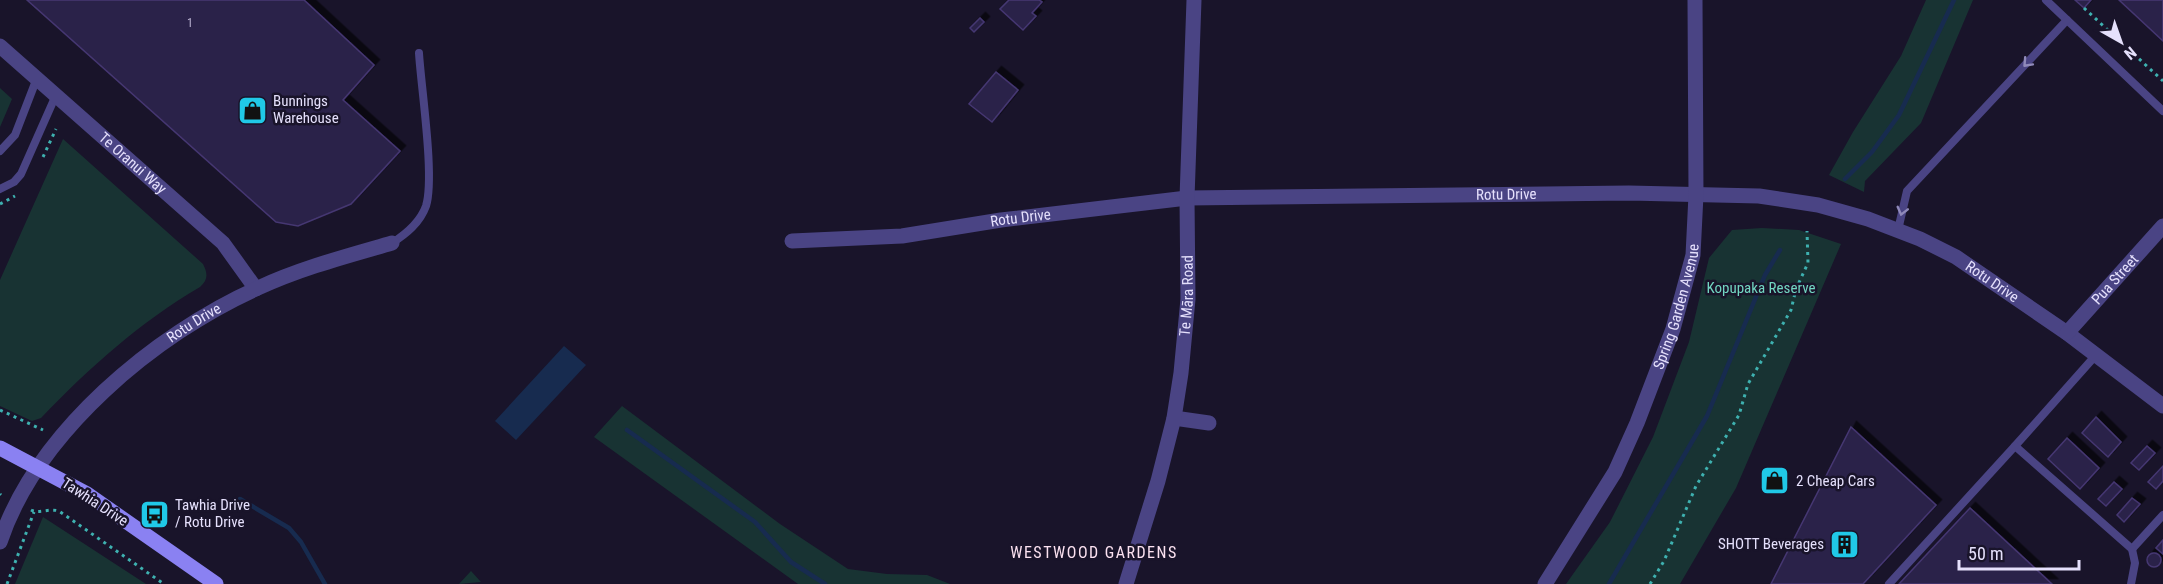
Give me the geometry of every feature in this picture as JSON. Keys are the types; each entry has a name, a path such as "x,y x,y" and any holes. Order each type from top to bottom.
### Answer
{"street":[{"name":"Te Māra Road","path":"1125,584 1158,481 1174,417 1188,299 1187,198 1194,0"},
{"name":"Spring Garden Avenue","path":"1545,584 1615,472 1656,377 1673,329 1693,255 1696,195 1695,0"},
{"name":"Te Oranui Way","path":"0,46 223,243 256,289"},
{"name":"Rotu Drive","path":"792,241 902,236 1001,220 1187,198 1759,196 1818,205 1898,230 1956,257 2067,333 2163,406"},
{"name":"Pua Street","path":"2067,333 2163,226"},
{"name":"Rotu Drive","path":"0,542 12,509 61,437 127,373 179,333 256,289 333,259 392,243"},
{"path":"1174,417 1209,423"},
{"name":"Tawhia Drive","path":"0,447 87,494 216,584"}],"lane":[{"path":"2046,0 2163,111"},
{"path":"1898,230 1907,191 2067,20"},
{"path":"392,243 411,231 426,206 429,181 419,53"},
{"path":"0,151 15,135 37,78"},
{"path":"0,189 14,182 21,174 56,95"},
{"path":"1889,584 2096,355"},
{"path":"2015,446 2132,549 2135,563 2131,584"},
{"path":"2132,549 2163,515"}],"path":[{"path":"2084,8 2163,81"},
{"path":"1650,584 1664,561 1696,486 1738,415 1748,384 1791,310 1796,289 1808,263 1807,231"},
{"path":"0,410 43,430"},
{"path":"29,509 34,512 50,509 59,511 164,584"},
{"path":"7,584 34,512"}],"green space":[{"path":"1926,0 1973,0 1921,123 1865,181 1864,192 1829,175 1901,56"},
{"path":"0,88 12,99 0,127"},
{"path":"63,139 203,264 206,277 200,287 156,315 78,381 41,418 32,421 0,406 0,280"},
{"name":"Kopupaka Reserve","path":"1762,228 1799,230 1841,244 1736,488 1680,584 1566,584 1610,522 1653,437 1689,342 1709,258 1732,230"},
{"path":"622,406 780,524 848,569 887,574 927,575 950,584 798,584 594,437"},
{"path":"43,517 146,584 15,584"},
{"path":"471,571 481,582 459,584"}],"water":[{"path":"564,346 586,365 516,440 495,421"}],"building":[{"name":"Bunnings Warehouse","path":"27,0 304,0 374,65 343,100 400,151 351,204 298,226 276,222"},
{"path":"1009,0 1039,0 1042,2 1032,13 1036,16 1023,30 1000,9"},
{"path":"2075,0 2091,0 2084,8"},
{"path":"2119,0 2163,0 2163,41"},
{"path":"980,18 984,22 974,32 970,28"},
{"path":"996,72 1018,90 992,122 969,104"},
{"path":"2096,417 2121,442 2108,457 2082,433"},
{"name":"SHOTT Beverages","path":"1851,427 1936,505 1863,584 1771,584"},
{"path":"2067,438 2099,468 2080,489 2048,459"},
{"path":"2147,446 2155,453 2139,470 2131,463"},
{"path":"2163,466 2163,481 2156,489 2148,482"},
{"path":"2114,482 2122,489 2106,506 2098,499"},
{"path":"2132,498 2140,504 2124,522 2117,515"},
{"path":"1970,508 2052,584 1899,584"},
{"path":"2163,540 2163,554 2156,548"},
{"path":"2151,553 2157,553 2161,560 2157,567 2151,567 2147,563 2147,557"}],"waterway":[{"path":"1845,179 1872,152 1899,115 1954,0"},
{"path":"1609,584 1707,416 1765,275 1780,250"},
{"path":"627,430 755,522 791,562 825,584"},
{"path":"240,499 289,528 301,542 325,584"}],"place":[{"name":"Bunnings Warehouse","path":"252,110"},
{"name":"2 Cheap Cars","path":"1775,481"},
{"name":"Tawhia Drive / Rotu Drive","path":"154,514"},
{"name":"SHOTT Beverages","path":"1845,544"}],"district":[{"name":"WESTWOOD GARDENS","path":"1094,552"}]}
